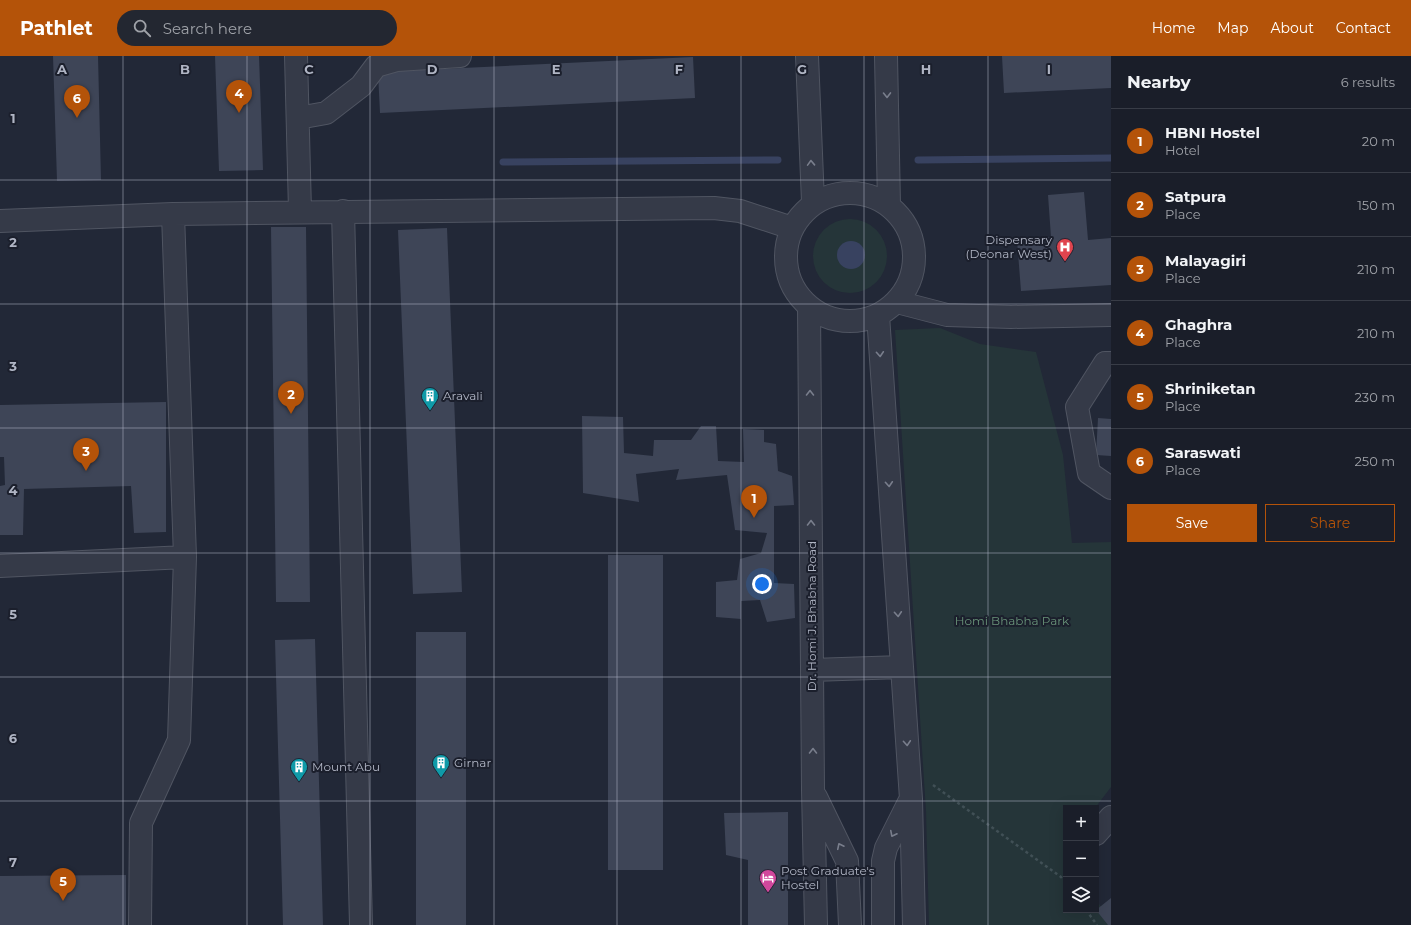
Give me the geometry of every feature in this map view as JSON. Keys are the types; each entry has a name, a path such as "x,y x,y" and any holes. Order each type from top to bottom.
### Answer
{"street":[{"path":"296,56 300,211"},
{"path":"298,118 326,113 362,86 376,66 397,58 460,56"},
{"path":"807,56 813,202"},
{"path":"886,56 889,206"},
{"path":"855,192 873,196 889,206 904,221 913,240 915,261 910,282 897,302 878,315 855,321 831,319 810,308 795,291 786,271 786,249 792,228 803,212 813,202 836,194 855,192"},
{"path":"0,221 173,214 300,211 714,208 740,211 792,228"},
{"path":"343,211 361,925"},
{"path":"140,925 141,823 179,740 184,557 173,214"},
{"path":"897,302 947,315 1011,317 1111,315"},
{"name":"Dr. Homi J. Bhabha Road","path":"810,308 813,790 816,925"},
{"path":"878,315 910,799 914,925"},
{"path":"1111,363 1105,363 1077,407 1089,473 1111,488"},
{"path":"0,566 184,557"},
{"path":"812,670 902,667"},
{"path":"813,790 847,861 850,925"},
{"path":"883,925 883,862 886,848 910,799"},
{"path":"1099,831 1111,817"}],"path":[{"path":"908,767 1063,879"},
{"path":"1088,913 1097,925"}],"green space":[{"path":"850,219 871,225 881,235 887,256 881,277 871,287 850,293 829,287 819,277 813,256 819,235 829,225"},
{"name":"Homi Bhabha Park","path":"940,328 980,344 1036,352 1063,455 1072,543 1111,542 1111,787 1097,805 1063,805 1063,913 1099,913 1099,904 1111,920 1111,925 929,925 926,811 895,330"}],"water":[{"path":"851,241 861,245 865,255 861,265 851,269 841,265 837,255 841,245"}],"building":[{"path":"53,56 98,56 101,180 57,181"},
{"path":"215,56 259,56 263,170 219,171"},
{"path":"1002,56 1111,56 1111,88 1004,93"},
{"path":"693,57 695,98 380,113 378,72"},
{"name":"Dispensary (Deonar West)","path":"1084,192 1088,240 1111,238 1111,285 1021,291 1017,240 1051,237 1048,195"},
{"path":"271,227 306,227 310,602 276,602"},
{"name":"Aravali","path":"447,228 462,592 413,594 398,230"},
{"path":"166,402 166,532 134,533 131,486 24,489 23,535 0,535 0,486 5,485 4,457 0,457 0,405"},
{"path":"582,416 623,417 624,453 653,456 654,440 691,440 701,426 716,426 718,461 744,462 743,429 764,430 764,442 776,444 778,471 792,476 794,505 774,506 774,583 794,584 795,618 767,622 760,600 741,601 741,619 716,617 716,582 737,580 740,559 761,553 767,533 735,530 727,475 676,480 679,469 636,474 639,502 583,493"},
{"path":"1098,418 1111,419 1111,456 1096,455"},
{"path":"608,555 663,555 663,870 608,870"},
{"name":"Girnar","path":"416,632 466,632 466,925 416,925"},
{"name":"Mount Abu","path":"315,639 323,925 283,925 275,640"},
{"name":"Post Graduate's Hostel","path":"788,812 788,925 748,925 748,860 726,855 724,813"},
{"path":"126,875 126,925 0,925 0,876"},
{"path":"1111,898 1111,925 1108,925 1098,913 1099,908"}],"waterway":[{"path":"918,160 1111,158"},
{"path":"503,162 778,160"}],"place":[{"name":"Ghaghra","path":"239,113"},
{"name":"Saraswati","path":"77,118"},
{"name":"Dispensary (Deonar West)","path":"1065,262"},
{"name":"Aravali","path":"430,411"},
{"name":"Satpura","path":"291,414"},
{"name":"Malayagiri","path":"86,471"},
{"name":"HBNI Hostel","path":"754,518"},
{"name":"Girnar","path":"441,778"},
{"name":"Mount Abu","path":"299,782"},
{"name":"Post Graduate's Hostel","path":"768,893"},
{"name":"Shriniketan","path":"63,901"}]}
